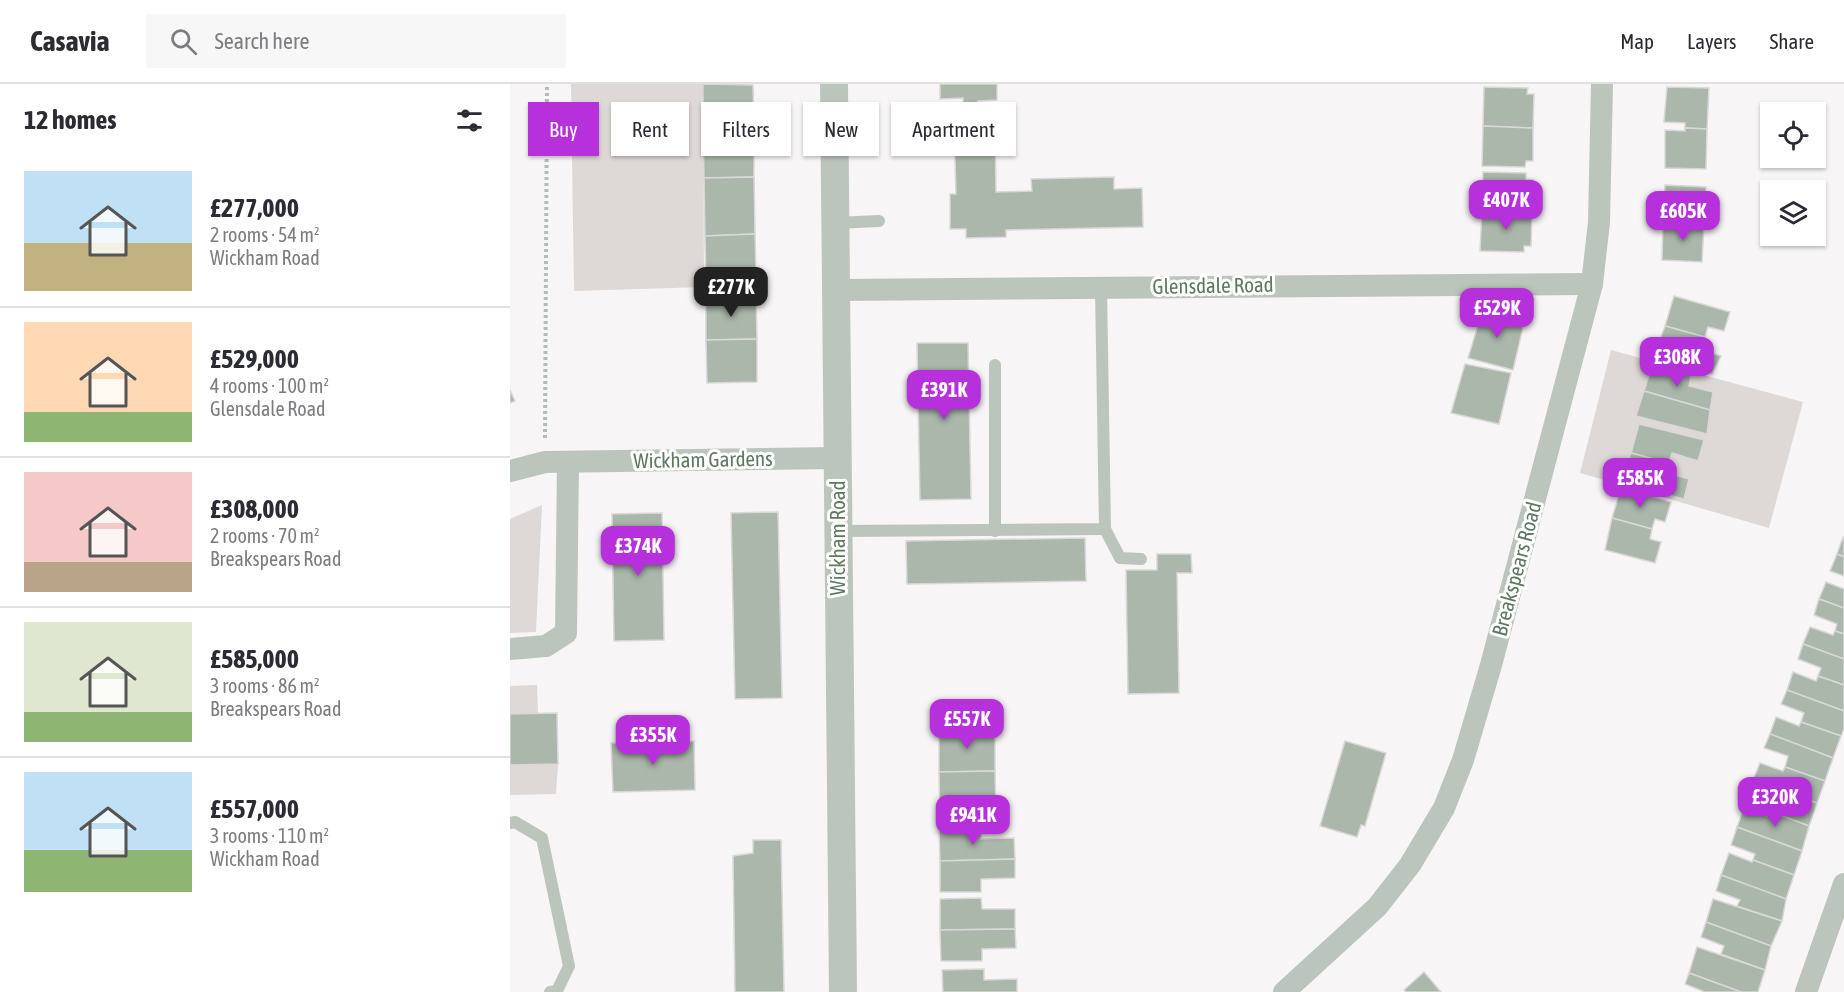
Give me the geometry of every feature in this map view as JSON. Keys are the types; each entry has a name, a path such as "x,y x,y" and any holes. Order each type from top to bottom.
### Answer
{"street":[{"name":"Wickham Road","path":"834,84 843,992"},
{"name":"Breakspears Road","path":"1284,992 1377,906 1410,865 1444,808 1463,760 1488,675 1592,284 1599,222 1602,84"},
{"name":"Glensdale Road","path":"835,290 1592,284"},
{"name":"Wickham Gardens","path":"510,471 545,462 837,458"},
{"path":"510,649 546,646 566,633 568,462"},
{"path":"1806,992 1844,884"}],"lane":[{"path":"834,223 879,221"},
{"path":"1101,288 1105,529 1120,558 1141,559"},
{"path":"995,365 995,531"},
{"path":"839,531 1105,529"},
{"path":"510,823 515,822 542,838 569,966 557,991 550,992"}],"path":[{"path":"545,462 547,84"}],"shaded area":[{"path":"571,84 703,84 701,156 703,156 704,287 574,291 572,156 599,156 599,102 571,102"},
{"path":"1611,350 1803,402 1769,528 1580,473","holes":["1652,366 1691,376 1689,386 1713,392 1706,434"]},
{"path":"542,505 536,632 510,633 510,519"},
{"path":"537,685 538,713 510,714 510,686"},
{"path":"558,764 556,794 510,795 510,765"}],"building":[{"path":"703,84 753,85 753,102 703,102"},
{"path":"940,84 997,84 997,100 963,102 963,98 940,99"},
{"path":"1484,87 1528,88 1527,94 1534,94 1533,128 1483,126"},
{"path":"1667,87 1709,88 1707,129 1685,128 1685,123 1664,122"},
{"path":"1483,126 1533,128 1533,161 1526,161 1525,167 1482,166"},
{"path":"1685,128 1707,129 1706,169 1665,168 1665,130 1685,131"},
{"path":"704,156 754,156 754,177 704,178"},
{"path":"955,156 995,156 996,192 1032,191 1031,179 1114,177 1114,189 1142,188 1143,227 1006,230 1006,237 966,238 966,229 950,229 950,194 956,194"},
{"path":"1483,172 1526,173 1526,179 1533,180 1532,213 1482,211"},
{"path":"754,177 755,234 705,236 704,178"},
{"path":"1665,185 1706,187 1704,224 1663,222"},
{"path":"1482,211 1532,213 1531,246 1524,246 1524,252 1480,251"},
{"path":"1663,222 1704,224 1702,262 1662,260"},
{"path":"755,234 756,277 706,280 705,236"},
{"path":"756,296 757,339 706,340 706,297"},
{"path":"1674,296 1730,312 1724,331 1708,327 1705,337 1665,326"},
{"path":"1513,308 1510,320 1524,323 1513,370 1468,358 1482,312 1486,314 1487,309"},
{"path":"1665,326 1705,337 1701,350 1721,356 1712,374 1653,358"},
{"path":"757,339 757,382 707,383 706,340"},
{"path":"917,343 968,343 971,499 920,500"},
{"path":"1465,364 1511,373 1499,424 1451,413"},
{"path":"1652,366 1691,376 1689,386 1713,392 1710,410 1644,391"},
{"path":"510,390 515,401 510,403"},
{"path":"1644,391 1710,410 1707,434 1636,416"},
{"path":"1639,424 1704,440 1698,461 1672,453 1669,463 1631,453"},
{"path":"1631,453 1669,463 1667,473 1689,479 1684,499 1621,483"},
{"path":"1621,488 1671,502 1665,522 1655,519 1652,529 1612,518"},
{"path":"778,512 782,698 735,699 731,513"},
{"path":"662,513 664,640 614,641 612,514"},
{"path":"1612,518 1652,529 1650,539 1661,542 1655,563 1605,550"},
{"path":"1844,537 1844,557 1837,554"},
{"path":"1085,538 1086,581 907,584 906,541"},
{"path":"1157,554 1191,554 1192,573 1177,573 1179,693 1128,694 1126,570 1157,570"},
{"path":"1837,554 1844,557 1844,576 1830,571"},
{"path":"1826,582 1844,589 1844,608 1819,599"},
{"path":"1819,599 1844,608 1844,634 1835,631 1837,624 1814,615"},
{"path":"1810,627 1833,635 1835,631 1844,634 1844,659 1803,644"},
{"path":"1803,644 1844,659 1844,685 1818,676 1821,668 1798,659"},
{"path":"1793,672 1816,681 1818,676 1844,685 1844,711 1787,690"},
{"path":"1787,690 1844,711 1844,729 1841,736 1801,722 1804,713 1781,704"},
{"path":"557,713 558,764 510,765 510,714"},
{"path":"1776,717 1799,726 1801,722 1841,736 1833,758 1770,734"},
{"path":"995,727 995,771 939,772 939,728"},
{"path":"1770,734 1833,758 1825,781 1785,767 1788,756 1764,748"},
{"path":"694,741 695,790 613,792 611,743"},
{"path":"1345,741 1386,753 1365,826 1361,825 1357,837 1320,826"},
{"path":"1760,763 1783,771 1785,767 1825,781 1817,803 1753,780"},
{"path":"995,771 996,821 940,822 939,772"},
{"path":"1753,780 1817,803 1809,826 1769,811 1773,801 1748,792"},
{"path":"1744,808 1767,816 1769,811 1809,826 1802,851 1737,827"},
{"path":"1737,827 1802,851 1794,875 1753,860 1755,854 1731,845"},
{"path":"981,828 981,839 1014,838 1015,859 940,861 939,829"},
{"path":"753,840 781,840 784,992 735,992 733,856 753,853"},
{"path":"1729,853 1794,875 1786,899 1721,875"},
{"path":"1015,859 1015,878 981,879 981,892 940,892 940,861"},
{"path":"1721,875 1786,899 1782,921 1737,906 1740,900 1716,891"},
{"path":"981,898 982,909 1015,909 1015,929 940,930 940,899"},
{"path":"1713,899 1782,921 1771,946 1706,922"},
{"path":"1706,922 1771,946 1765,970 1721,954 1724,946 1701,937"},
{"path":"1015,929 1016,948 982,949 982,961 941,961 940,930"},
{"path":"1697,947 1765,970 1758,992 1741,992 1689,973"},
{"path":"984,969 984,980 1017,979 1017,992 943,992 942,970"},
{"path":"1424,972 1441,992 1406,992 1404,990"},
{"path":"1689,973 1741,992 1705,992 1685,984"}]}
